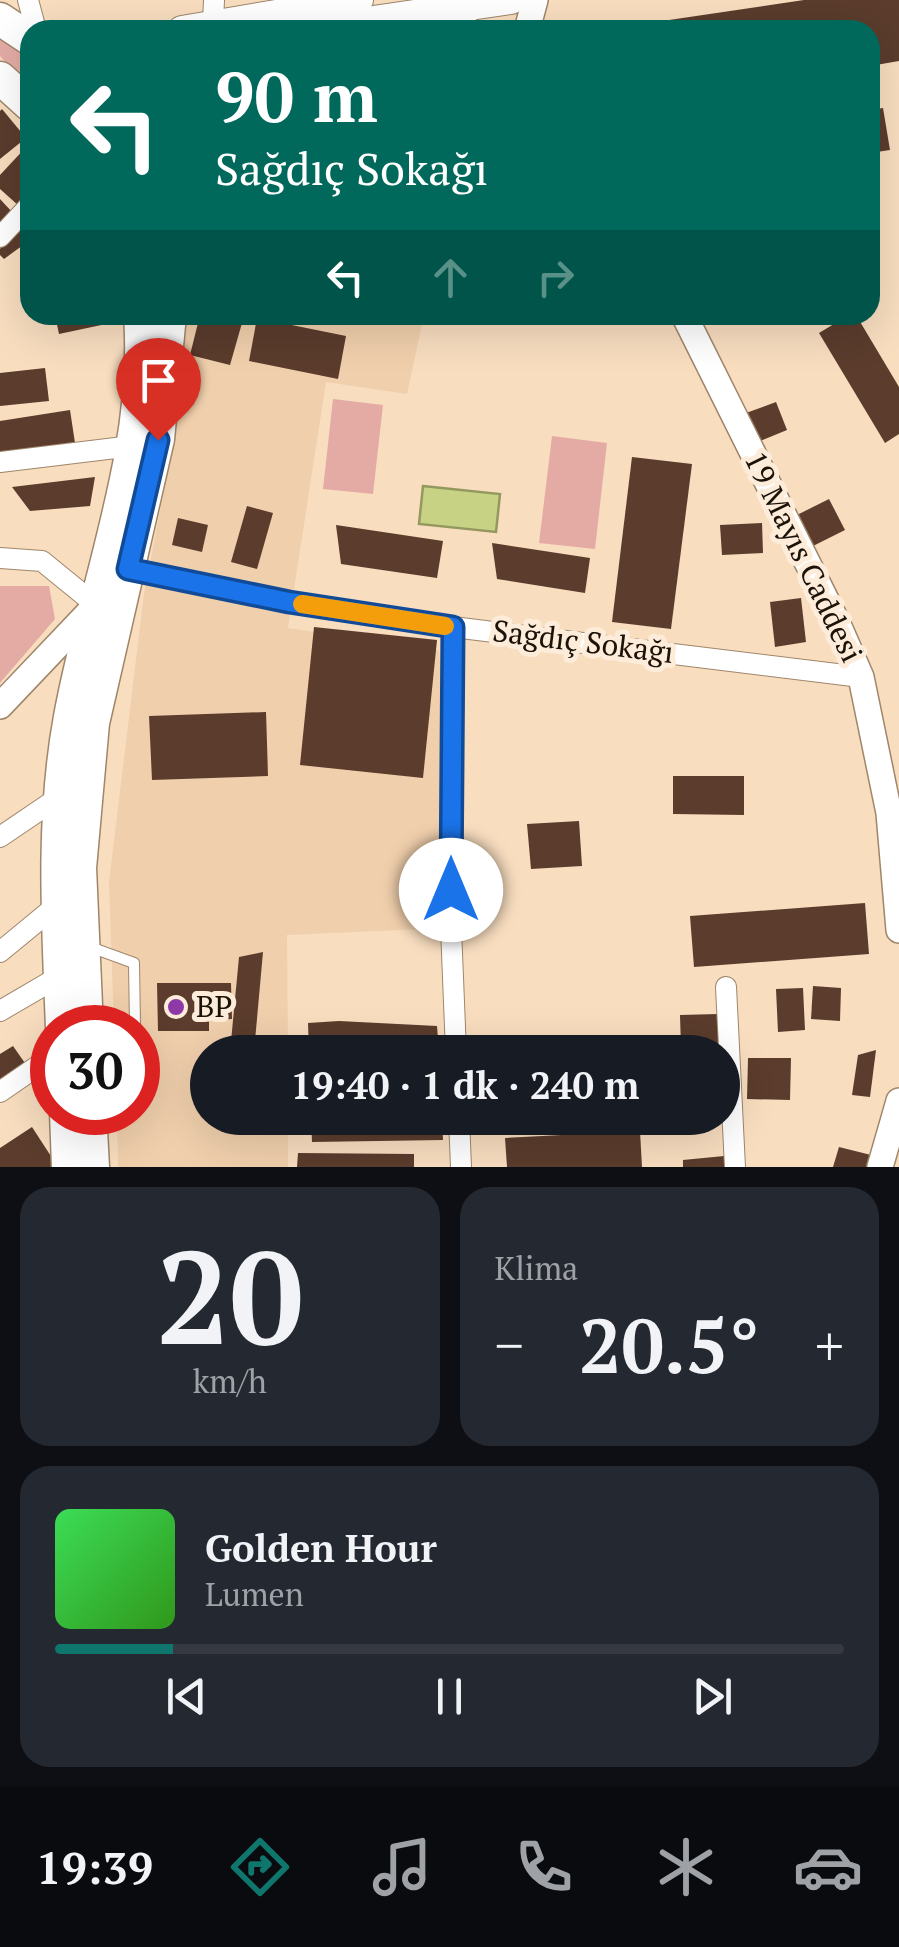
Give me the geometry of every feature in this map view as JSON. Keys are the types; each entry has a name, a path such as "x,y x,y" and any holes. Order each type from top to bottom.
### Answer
{"main road":[{"path":"214,11 359,0"},
{"path":"376,20 510,0"},
{"path":"0,78 20,97"},
{"path":"61,1005 56,867 69,720 132,446 142,362 140,325"},
{"path":"86,1005 80,868 93,723 158,440 169,325"},
{"path":"67,1135 68,1167"},
{"path":"91,1135 92,1167"}],"street":[{"path":"448,10 458,20"},
{"path":"0,237 20,216"},
{"name":"19 Mayıs Caddesi","path":"689,325 838,622 861,677 889,813 899,930"},
{"path":"0,462 132,446"},
{"path":"0,558 42,560 96,605 0,706"},
{"name":"Sağdıç Sokağı","path":"128,569 289,602 453,627 861,677"},
{"path":"453,627 451,928 455,1035"},
{"path":"0,837 62,795"},
{"path":"0,952 57,906"},
{"path":"0,1011 60,976"},
{"path":"726,987 735,1167"},
{"path":"0,1092 30,1071"},
{"path":"880,1167 899,1100"},
{"path":"460,1135 461,1167"}],"lane":[{"path":"84,944 134,963 135,1005"}],"shaded area":[{"path":"0,29 20,46 20,79 0,56"},
{"path":"186,325 422,325 407,394 326,382 288,628 439,650 447,751 446,928 287,935 288,1035 190,1035 190,1135 288,1135 288,1167 118,1167 117,1135 160,1135 160,1005 113,1005 109,882 144,594 182,397"},
{"path":"333,399 383,405 373,494 323,489"},
{"path":"552,436 607,443 595,549 539,543"},
{"path":"423,486 500,494 496,532 419,524"},
{"path":"0,586 49,586 55,619 0,683"}],"building":[{"path":"804,0 899,0 899,61 880,64 880,20 669,20"},
{"path":"883,108 890,150 880,152"},
{"path":"0,111 20,131 20,143 0,159"},
{"path":"20,154 19,206 0,189 0,175"},
{"path":"0,199 13,213 0,225"},
{"path":"20,223 20,247 4,259 0,249"},
{"path":"57,325 101,325 59,334"},
{"path":"198,325 241,325 230,365 190,355"},
{"path":"256,325 292,325 346,336 338,379 249,361"},
{"path":"832,325 862,325 899,387 899,434 885,443 819,333"},
{"path":"45,368 49,401 0,406 0,373"},
{"path":"776,402 787,430 758,442 746,413"},
{"path":"70,410 75,443 0,455 0,421"},
{"path":"632,457 692,464 671,629 612,622"},
{"path":"95,477 90,506 30,511 12,487"},
{"path":"829,499 845,530 811,547 795,516"},
{"path":"247,506 273,513 257,569 231,562"},
{"path":"178,518 208,525 202,552 172,545"},
{"path":"762,523 763,553 722,555 720,525"},
{"path":"336,525 443,541 437,578 341,564"},
{"path":"492,543 590,558 585,593 497,579"},
{"path":"801,598 806,642 775,647 770,602"},
{"path":"314,627 437,640 423,778 300,765"},
{"path":"266,712 268,776 152,780 149,716"},
{"path":"673,776 744,776 744,815 673,814"},
{"path":"579,821 582,866 531,869 527,824"},
{"path":"865,903 869,954 694,967 690,916"},
{"path":"263,952 256,1035 232,1035 239,957"},
{"path":"157,983 231,983 232,1019 209,1020 209,1031 160,1031"},
{"path":"813,986 841,988 840,1021 811,1019"},
{"path":"803,988 805,1030 778,1032 776,989"},
{"path":"718,1014 719,1035 681,1035 680,1015"},
{"path":"308,1023 437,1026 438,1035 308,1035"},
{"path":"13,1046 27,1066 0,1085 0,1054"},
{"path":"876,1050 870,1097 852,1095 858,1055"},
{"path":"748,1058 791,1058 790,1100 747,1099"},
{"path":"30,1128 30,1135 37,1135 58,1167 0,1167 0,1148"},
{"path":"312,1135 443,1135 443,1140 312,1142"},
{"path":"640,1135 642,1167 507,1167 505,1138"},
{"path":"839,1147 875,1156 871,1167 833,1167"},
{"path":"298,1153 414,1154 414,1167 297,1167"},
{"path":"724,1156 725,1167 683,1167 683,1160"}],"slow traffic":[{"path":"302,604 445,626"}],"place":[{"name":"BP","path":"176,1007"}],"route":[{"path":"158,440 128,569 289,602 453,627 451,890"}]}
